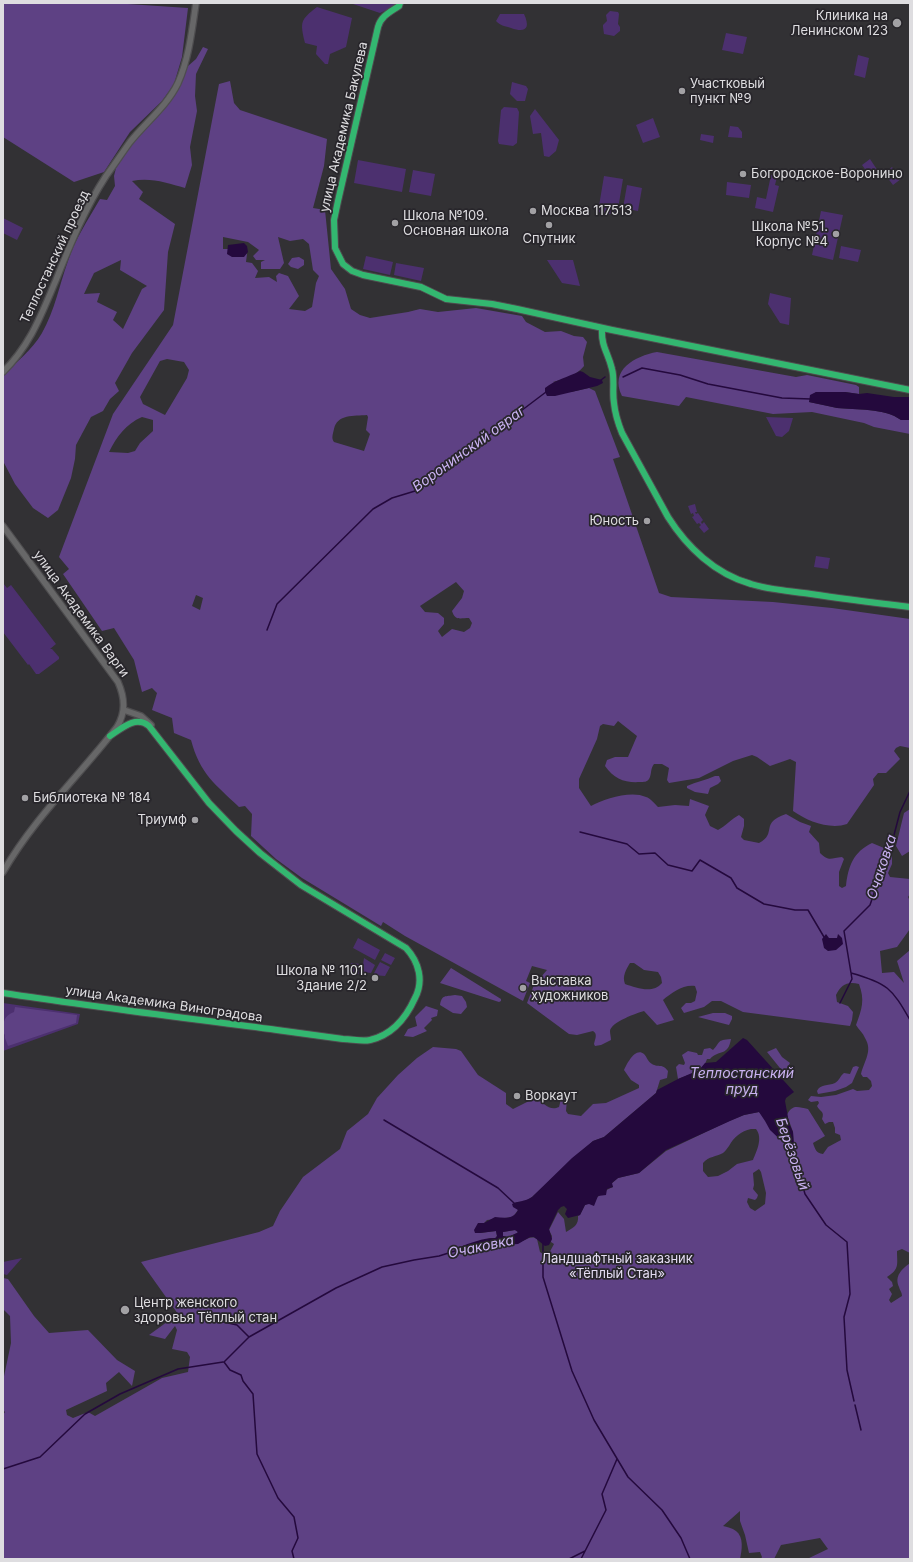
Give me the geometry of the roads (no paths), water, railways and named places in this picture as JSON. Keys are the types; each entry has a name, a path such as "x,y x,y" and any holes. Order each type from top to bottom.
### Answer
{"street":[{"name":"Теплостанский проезд","path":"3,372 22,349 36,327 78,228 105,177 131,141 165,104 178,83 186,60 196,3"},
{"name":"улица Академика Бакулева","path":"400,3 399,6 386,14 380,21 378,27 334,220 335,248 343,264 352,271 363,275 421,287 446,299 498,305 602,328 910,390"},
{"path":"602,328 603,348 612,370 616,419 622,433 668,517 676,530 696,552 721,571 750,584 910,607"},
{"name":"улица Академика Варги","path":"3,526 118,682 123,693 124,710"},
{"path":"3,872 41,816 110,736 120,721 124,710 135,713 146,719 158,737"},
{"path":"110,736 129,723 137,721 146,723 158,737"},
{"name":"улица Академика Виноградова","path":"3,993 368,1041 381,1037 395,1028 410,1008 417,994 420,978 416,961 411,954 400,943 301,885 250,845 209,803 158,737"}],"water":[{"path":"244,243 247,246 248,252 244,257 232,257 227,254 228,245"},
{"path":"580,371 590,377 602,380 603,383 597,386 555,396 547,396 545,388"},
{"path":"816,392 867,393 894,397 910,397 910,420 901,420 879,411 837,408 809,402 810,395"},
{"path":"826,934 829,938 837,938 838,934 842,938 843,944 836,950 828,951 824,948 822,939"},
{"name":"Теплостанский пруд","path":"743,1038 747,1040 794,1092 786,1098 785,1101 789,1123 793,1132 794,1147 790,1149 770,1130 759,1112 744,1115 666,1150 639,1173 618,1178 612,1183 613,1187 607,1189 606,1195 598,1196 594,1206 589,1204 585,1205 580,1215 568,1218 565,1214 567,1209 564,1206 561,1207 549,1229 552,1239 549,1245 545,1246 534,1237 530,1237 518,1244 483,1247 460,1254 457,1250 458,1248 476,1241 496,1238 496,1231 475,1233 474,1230 478,1223 484,1223 495,1217 508,1218 514,1215 518,1210 513,1207 512,1204 532,1197 572,1158 593,1141 604,1137 656,1093 657,1090 699,1070 705,1063 716,1062","holes":["515,1230 518,1232 508,1237 503,1236 503,1232"]}],"waterway":[{"name":"Воронинский овраг","path":"623,377 642,368 680,375 708,384 782,398 811,399"},
{"name":"Воронинский овраг","path":"601,380 605,377"},
{"name":"Воронинский овраг","path":"267,630 277,604 373,509 392,498 415,491 546,392"},
{"name":"Очаковка","path":"840,1003 852,979 844,931 870,905 894,835 900,812 910,791"},
{"path":"580,832 627,844 639,854 655,853 668,865 692,871 700,860 731,878 737,888 764,904 795,910 808,910 824,937"},
{"path":"851,973 873,980 887,988 893,994 910,1020"},
{"path":"384,1120 498,1188 514,1203"},
{"name":"Берёзовый","path":"792,1148 805,1194 826,1225 847,1242 850,1294 844,1317 847,1370 854,1401"},
{"path":"543,1244 543,1277 572,1371 594,1420 628,1477 662,1510 681,1538 690,1559"},
{"name":"Очаковка","path":"224,1362 249,1337 336,1288 382,1267 439,1256 458,1250"},
{"path":"215,1320 237,1325 249,1337"},
{"path":"3,1469 40,1457 85,1414 120,1394 178,1369 223,1362"},
{"path":"224,1362 230,1370 241,1375 243,1381 253,1394 257,1454 278,1498 294,1517 298,1538 292,1551 294,1559"},
{"path":"855,1405 861,1430"},
{"path":"581,1559 606,1510 602,1494 617,1459"},
{"path":"569,1559 585,1551"}],"place":[{"name":"Клиника на Ленинском 123","path":"897,23"},
{"name":"Участковый пункт №9","path":"682,91"},
{"name":"Богородское-Воронино","path":"743,174"},
{"name":"Москва 117513","path":"533,211"},
{"name":"Школа №109. Основная школа","path":"395,223"},
{"name":"Спутник","path":"549,225"},
{"name":"Школа №51. Корпус №4","path":"836,234"},
{"name":"Юность","path":"647,521"},
{"name":"Библиотека № 184","path":"25,798"},
{"name":"Триумф","path":"195,820"},
{"name":"Школа № 1101. Здание 2/2","path":"375,978"},
{"name":"Выставка художников","path":"523,988"},
{"name":"Воркаут","path":"517,1096"},
{"name":"Центр женского здоровья Тёплый стан","path":"125,1310"}],"park label":[{"name":"Ландшафтный заказник «Тёплый Стан»","path":"617,1266"}]}
